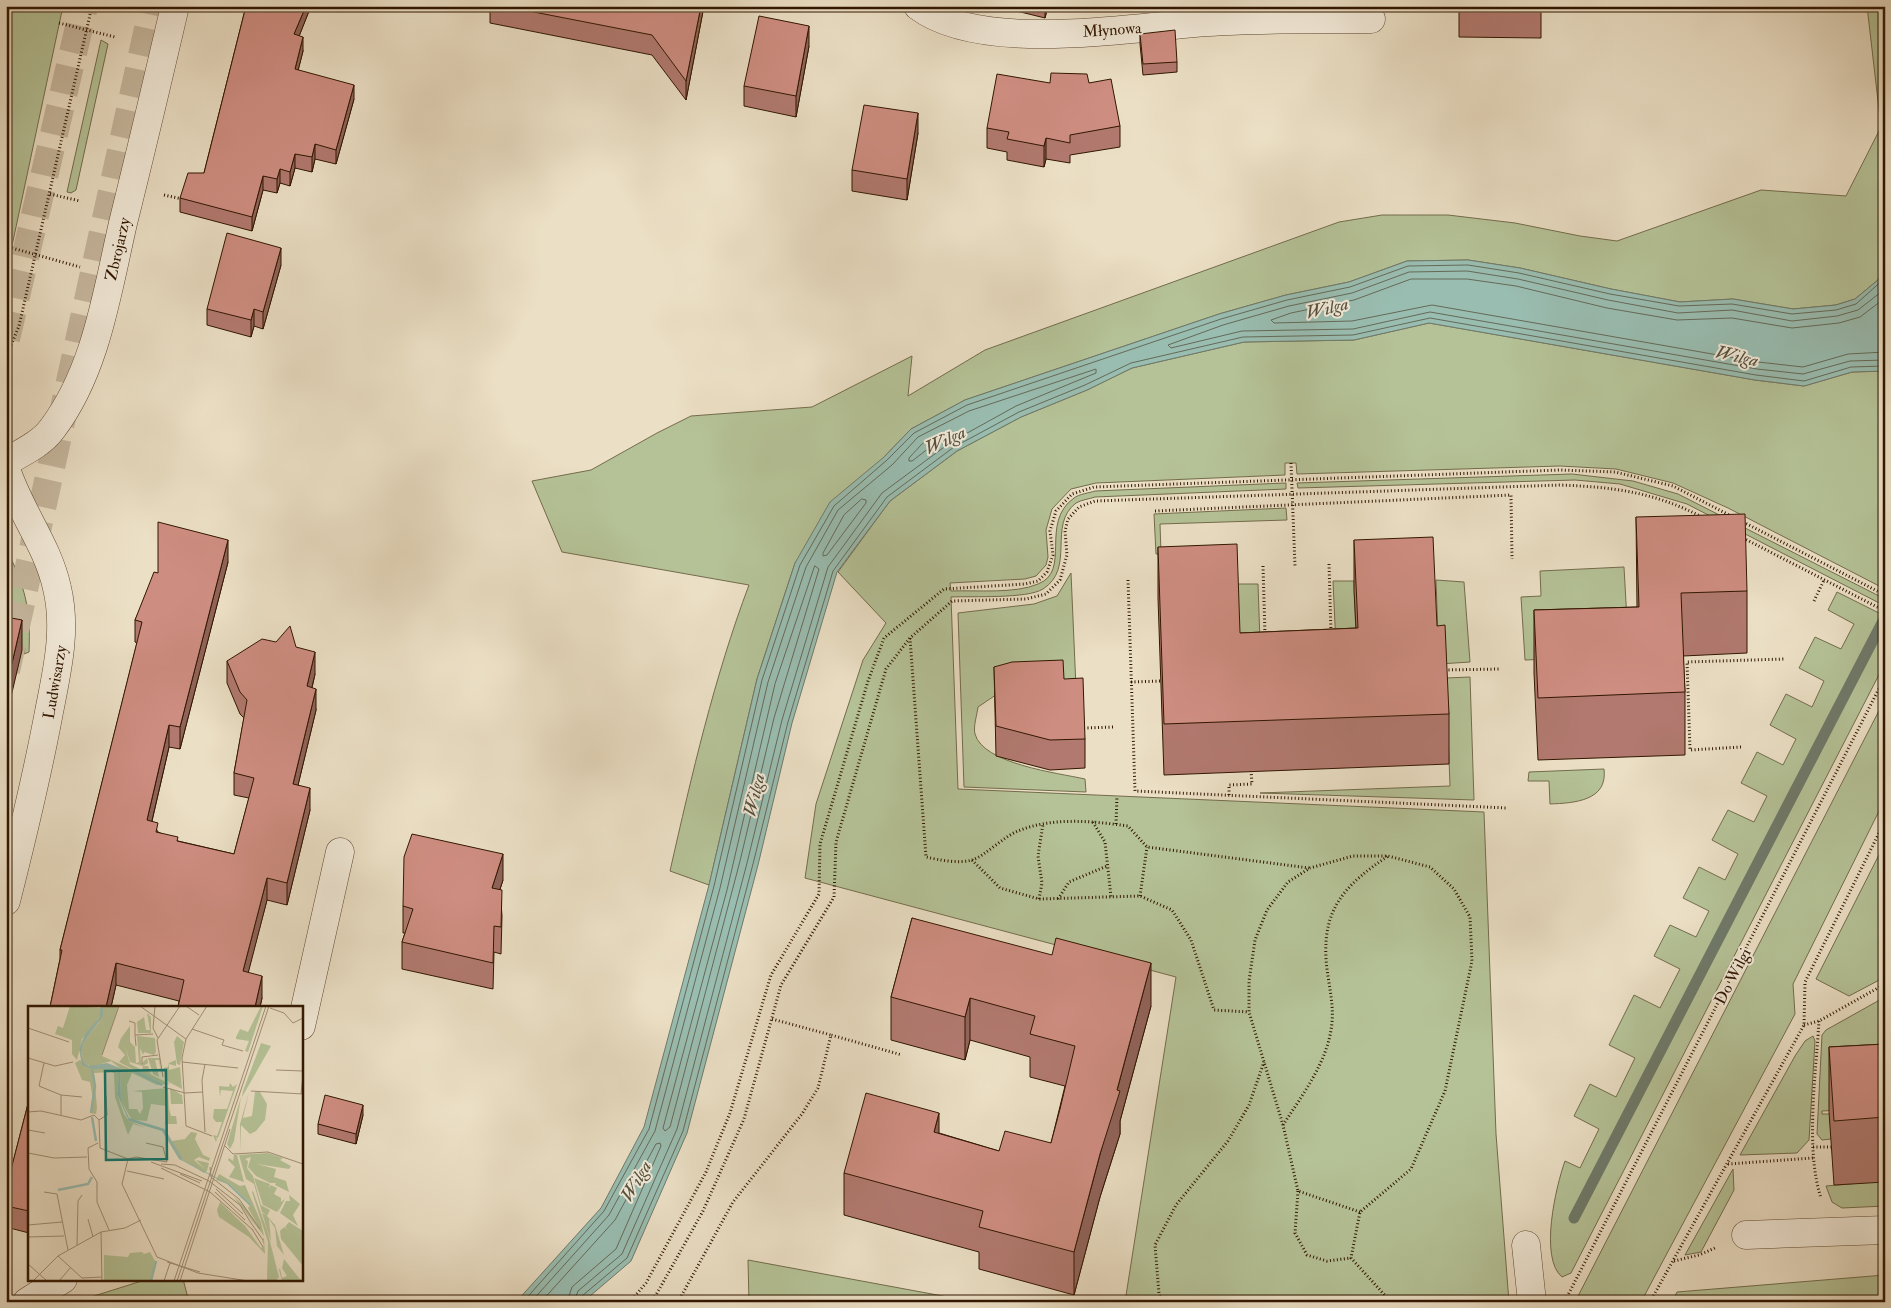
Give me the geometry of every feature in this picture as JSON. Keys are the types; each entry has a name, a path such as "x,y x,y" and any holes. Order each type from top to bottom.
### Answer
{"street":[{"name":"Zbrojarzy","path":"6,462 51,431 67,408 84,372 106,297 175,6"},
{"name":"Młynowa","path":"918,6 957,25 1001,33 1041,35 1211,22 1371,19"},
{"name":"Ludwisarzy","path":"6,469 12,489 53,574 60,604 62,637 40,762 6,901"},
{"path":"302,1022 340,852"},
{"path":"1746,1235 1885,1230"},
{"path":"1526,1245 1532,1302"},
{"path":"27,1302 61,1280"}],"path":[{"path":"6,358 16,336 36,256 92,6"},
{"path":"59,22 115,37"},
{"path":"50,194 80,201"},
{"path":"12,248 81,267"},
{"path":"1291,462 1295,566"},
{"path":"630,1302 646,1283 706,1172 730,1113 771,975 819,894 820,844 868,680 884,638 944,588 1025,584 1038,581 1047,572 1053,555 1050,531 1056,511 1072,494 1094,487 1560,470 1615,472 1673,486 1885,595"},
{"path":"650,1302 656,1295 703,1210 744,1119 781,985 834,897 836,842 886,669 910,638 952,601 1026,599 1046,594 1060,580 1067,555 1065,531 1068,519 1079,507 1095,501 1560,485 1612,487 1667,500 1707,519"},
{"path":"1154,512 1511,495 1512,559"},
{"path":"1740,536 1885,611"},
{"path":"1329,564 1332,642"},
{"path":"1263,566 1265,645"},
{"path":"1128,580 1135,791 1507,808"},
{"path":"1814,601 1824,580"},
{"path":"910,638 926,857 946,861 972,860 1016,832 1043,824 1093,821 1128,826 1147,846 1310,868"},
{"path":"1740,747 1690,750 1687,662 1784,659"},
{"path":"1437,671 1500,669"},
{"name":"Do Wilgi","path":"1564,1302 1885,677"},
{"path":"1131,682 1161,681"},
{"path":"1084,728 1114,726"},
{"path":"1228,795 1229,785 1252,784 1251,763"},
{"path":"1116,824 1117,796"},
{"path":"1093,821 1105,842 1111,897"},
{"path":"1650,1302 1804,1024 1805,982 1885,821"},
{"path":"1039,899 1042,883 1038,856 1043,824"},
{"path":"1140,896 1147,846"},
{"path":"1353,856 1388,856 1430,867 1454,889 1470,917 1472,961 1445,1092 1411,1169 1360,1212 1351,1258 1328,1261 1307,1255 1295,1233 1298,1191 1283,1125 1249,1012 1250,981 1255,940 1267,910 1288,882 1310,868 1353,856"},
{"path":"1283,1125 1309,1084 1327,1046 1332,1022 1326,957 1327,928 1337,902 1358,876 1388,856"},
{"path":"972,860 1000,888 1039,899 1140,896 1172,910 1191,940 1214,1010 1249,1012"},
{"path":"1058,899 1069,882 1107,866"},
{"path":"6,939 13,940"},
{"path":"1804,1024 1819,1021 1885,984"},
{"path":"772,1019 902,1055"},
{"path":"1819,1021 1812,1147 1817,1186 1824,1208 1832,1214 1832,1232"},
{"path":"678,1302 688,1287 720,1221 732,1202 802,1114 818,1088 831,1035"},
{"path":"1164,1302 1159,1294 1155,1245 1176,1204 1228,1142 1249,1105 1264,1061"},
{"path":"1812,1147 1832,1147"},
{"path":"1727,1164 1813,1158"},
{"path":"1298,1191 1360,1212"},
{"path":"1673,1261 1699,1255 1746,1235"},
{"path":"1351,1258 1391,1302"}],"green space":[{"path":"6,6 63,6 6,274"},
{"path":"1867,6 1885,6 1885,269 1878,280 1855,299 1836,305 1793,309 1733,299 1680,302 1611,289 1520,268 1468,260 1407,261 1349,282 1286,295 1219,314 965,400 911,429 884,457 795,563 757,679 709,885 670,871 695,762 714,691 749,585 562,552 532,481 591,470 691,416 812,407 912,356 908,396 985,350 1339,222 1382,215 1448,215 1515,223 1580,236 1617,241 1761,190 1846,196 1881,127"},
{"path":"101,40 108,44 76,190 71,193 67,192"},
{"path":"1429,323 1755,380 1804,386 1852,372 1885,371 1885,589 1728,508 1673,483 1616,469 1560,466 1297,474 1296,463 1285,463 1285,475 1096,483 1071,489 1052,509 1046,530 1048,557 1046,565 1036,576 1025,579 950,583 951,591 995,591 1029,587 1048,578 1053,569 1055,558 1058,520 1064,508 1074,498 1081,495 1095,491 1286,483 1286,489 1095,497 1080,501 1068,512 1063,523 1058,570 1053,580 1043,589 1012,596 951,597 958,789 1484,812 1496,1134 1509,1302 1125,1302 1176,977 805,878 816,804 863,660 886,623 838,572 890,501 957,451 1021,417 1087,390 1132,368 1244,342 1354,340"},
{"path":"1572,474 1633,481 1678,494 1885,599 1885,606 1687,504 1620,484 1575,480 1298,488 1297,483"},
{"path":"1286,508 1287,520 1160,524 1161,554 1156,554 1154,514"},
{"path":"6,548 22,586 28,610 29,652 24,654 25,648 6,643 6,585 10,568 6,567"},
{"path":"1624,567 1629,656 1525,660 1521,597 1541,596 1540,571"},
{"path":"1071,573 1076,688 1003,690 978,707 975,734 981,744 992,753 1006,760 1023,766 1085,779 1086,792 964,787 958,613 1034,604 1057,596"},
{"path":"1436,580 1464,582 1470,662 1439,664"},
{"path":"1333,581 1354,581 1357,667 1337,668"},
{"path":"1237,584 1258,584 1261,671 1240,672"},
{"path":"1837,592 1885,616 1885,663 1571,1273 1562,1277 1555,1268 1550,1239 1558,1187 1565,1161 1580,1168 1599,1129 1574,1116 1590,1084 1616,1097 1635,1058 1609,1045 1634,995 1660,1008 1680,969 1654,956 1670,925 1696,937 1709,911 1683,898 1699,867 1725,880 1738,854 1712,840 1728,810 1754,822 1767,796 1741,783 1757,752 1783,765 1796,739 1770,725 1786,694 1812,707 1824,681 1799,668 1815,637 1841,649 1854,624 1828,610"},
{"path":"1470,677 1474,800 1260,793 1450,786 1446,678"},
{"path":"1885,699 1885,799 1793,984 1795,1014 1641,1302 1575,1302"},
{"path":"1604,769 1604,780 1601,788 1595,794 1569,803 1550,804 1549,781 1528,781 1529,772"},
{"path":"1885,843 1885,977 1849,996 1816,979"},
{"path":"1885,997 1885,1108 1822,1111 1822,1114 1830,1114 1831,1139 1822,1140 1817,1134 1822,1035 1826,1030"},
{"path":"1813,1036 1815,1041 1809,1140 1797,1153 1740,1155 1795,1056 1805,1041"},
{"path":"1733,1169 1734,1190 1701,1252 1685,1255"},
{"path":"1885,1181 1885,1206 1842,1208 1832,1202 1826,1186"},
{"path":"748,1260 959,1299 973,1302 749,1302"},
{"path":"1885,1275 1885,1302 1672,1302 1677,1292"},
{"path":"145,1280 183,1280 189,1302 75,1302"}],"water":[{"name":"Wilga","path":"1468,260 1520,268 1611,289 1680,302 1733,299 1793,309 1836,305 1855,299 1878,280 1885,269 1885,371 1852,372 1804,386 1755,380 1429,323 1354,340 1244,342 1132,368 1087,390 1021,417 957,451 890,501 837,572 792,723 758,865 687,1133 631,1261 583,1302 516,1302 601,1208 644,1127 709,885 757,679 795,563 830,502 884,457 911,429 965,400 1219,314 1286,295 1349,282 1407,261"}],"building":[{"path":"246,6 306,6 294,34 303,37 295,69 354,85 336,150 315,144 312,157 295,154 290,172 280,169 277,179 263,176 252,217 180,198 188,173 204,173"},
{"path":"503,6 701,6 686,81 652,35"},
{"path":"1459,6 1541,6 1541,8 1459,8"},
{"path":"759,16 809,26 796,96 744,86"},
{"path":"1175,30 1177,62 1143,64 1140,34"},
{"path":"1051,73 1087,74 1089,83 1111,79 1120,126 1070,135 1070,143 1046,138 1044,146 1007,139 1009,132 987,128 997,74 1050,83"},
{"path":"864,105 918,113 907,179 852,170"},
{"path":"227,233 281,248 263,312 254,309 251,320 207,309"},
{"path":"1745,514 1747,591 1681,593 1685,692 1538,698 1534,610 1639,607 1636,517"},
{"path":"158,522 228,540 180,727 169,725 147,820 158,823 156,832 178,837 177,841 234,854 254,778 234,773 247,700 240,692 227,661 262,639 276,642 290,626 296,647 315,652 307,686 316,689 293,784 310,788 287,883 267,878 243,971 262,976 255,1006 178,1006 184,980 116,963 106,1006 50,1006 62,950 60,950 142,622 135,620 154,572 158,573"},
{"path":"1433,537 1437,626 1445,625 1449,714 1164,724 1158,547 1237,544 1240,633 1358,628 1354,540"},
{"path":"6,617 22,620 6,689"},
{"path":"1063,660 1064,679 1083,678 1085,739 1050,740 996,726 994,667 1012,662"},
{"path":"412,834 503,854 492,888 502,890 501,927 494,926 493,963 402,942 413,909 403,906 404,857"},
{"path":"912,918 1052,955 1056,938 1151,963 1117,1090 1120,1091 1100,1154 1074,1252 979,1227 983,1211 844,1173 866,1093 939,1113 934,1132 999,1151 1005,1131 1051,1143 1075,1046 1030,1034 1035,1016 970,998 965,1017 891,997"},
{"path":"1885,1044 1885,1117 1834,1121 1829,1047"},
{"path":"325,1095 363,1105 356,1134 318,1124"},
{"path":"28,1104 28,1211 6,1206 6,1189"}],"waterway":[{"path":"1574,1218 1884,619"}],"tunnel":[{"path":"6,339 84,6"},
{"path":"6,671 153,6"}]}
